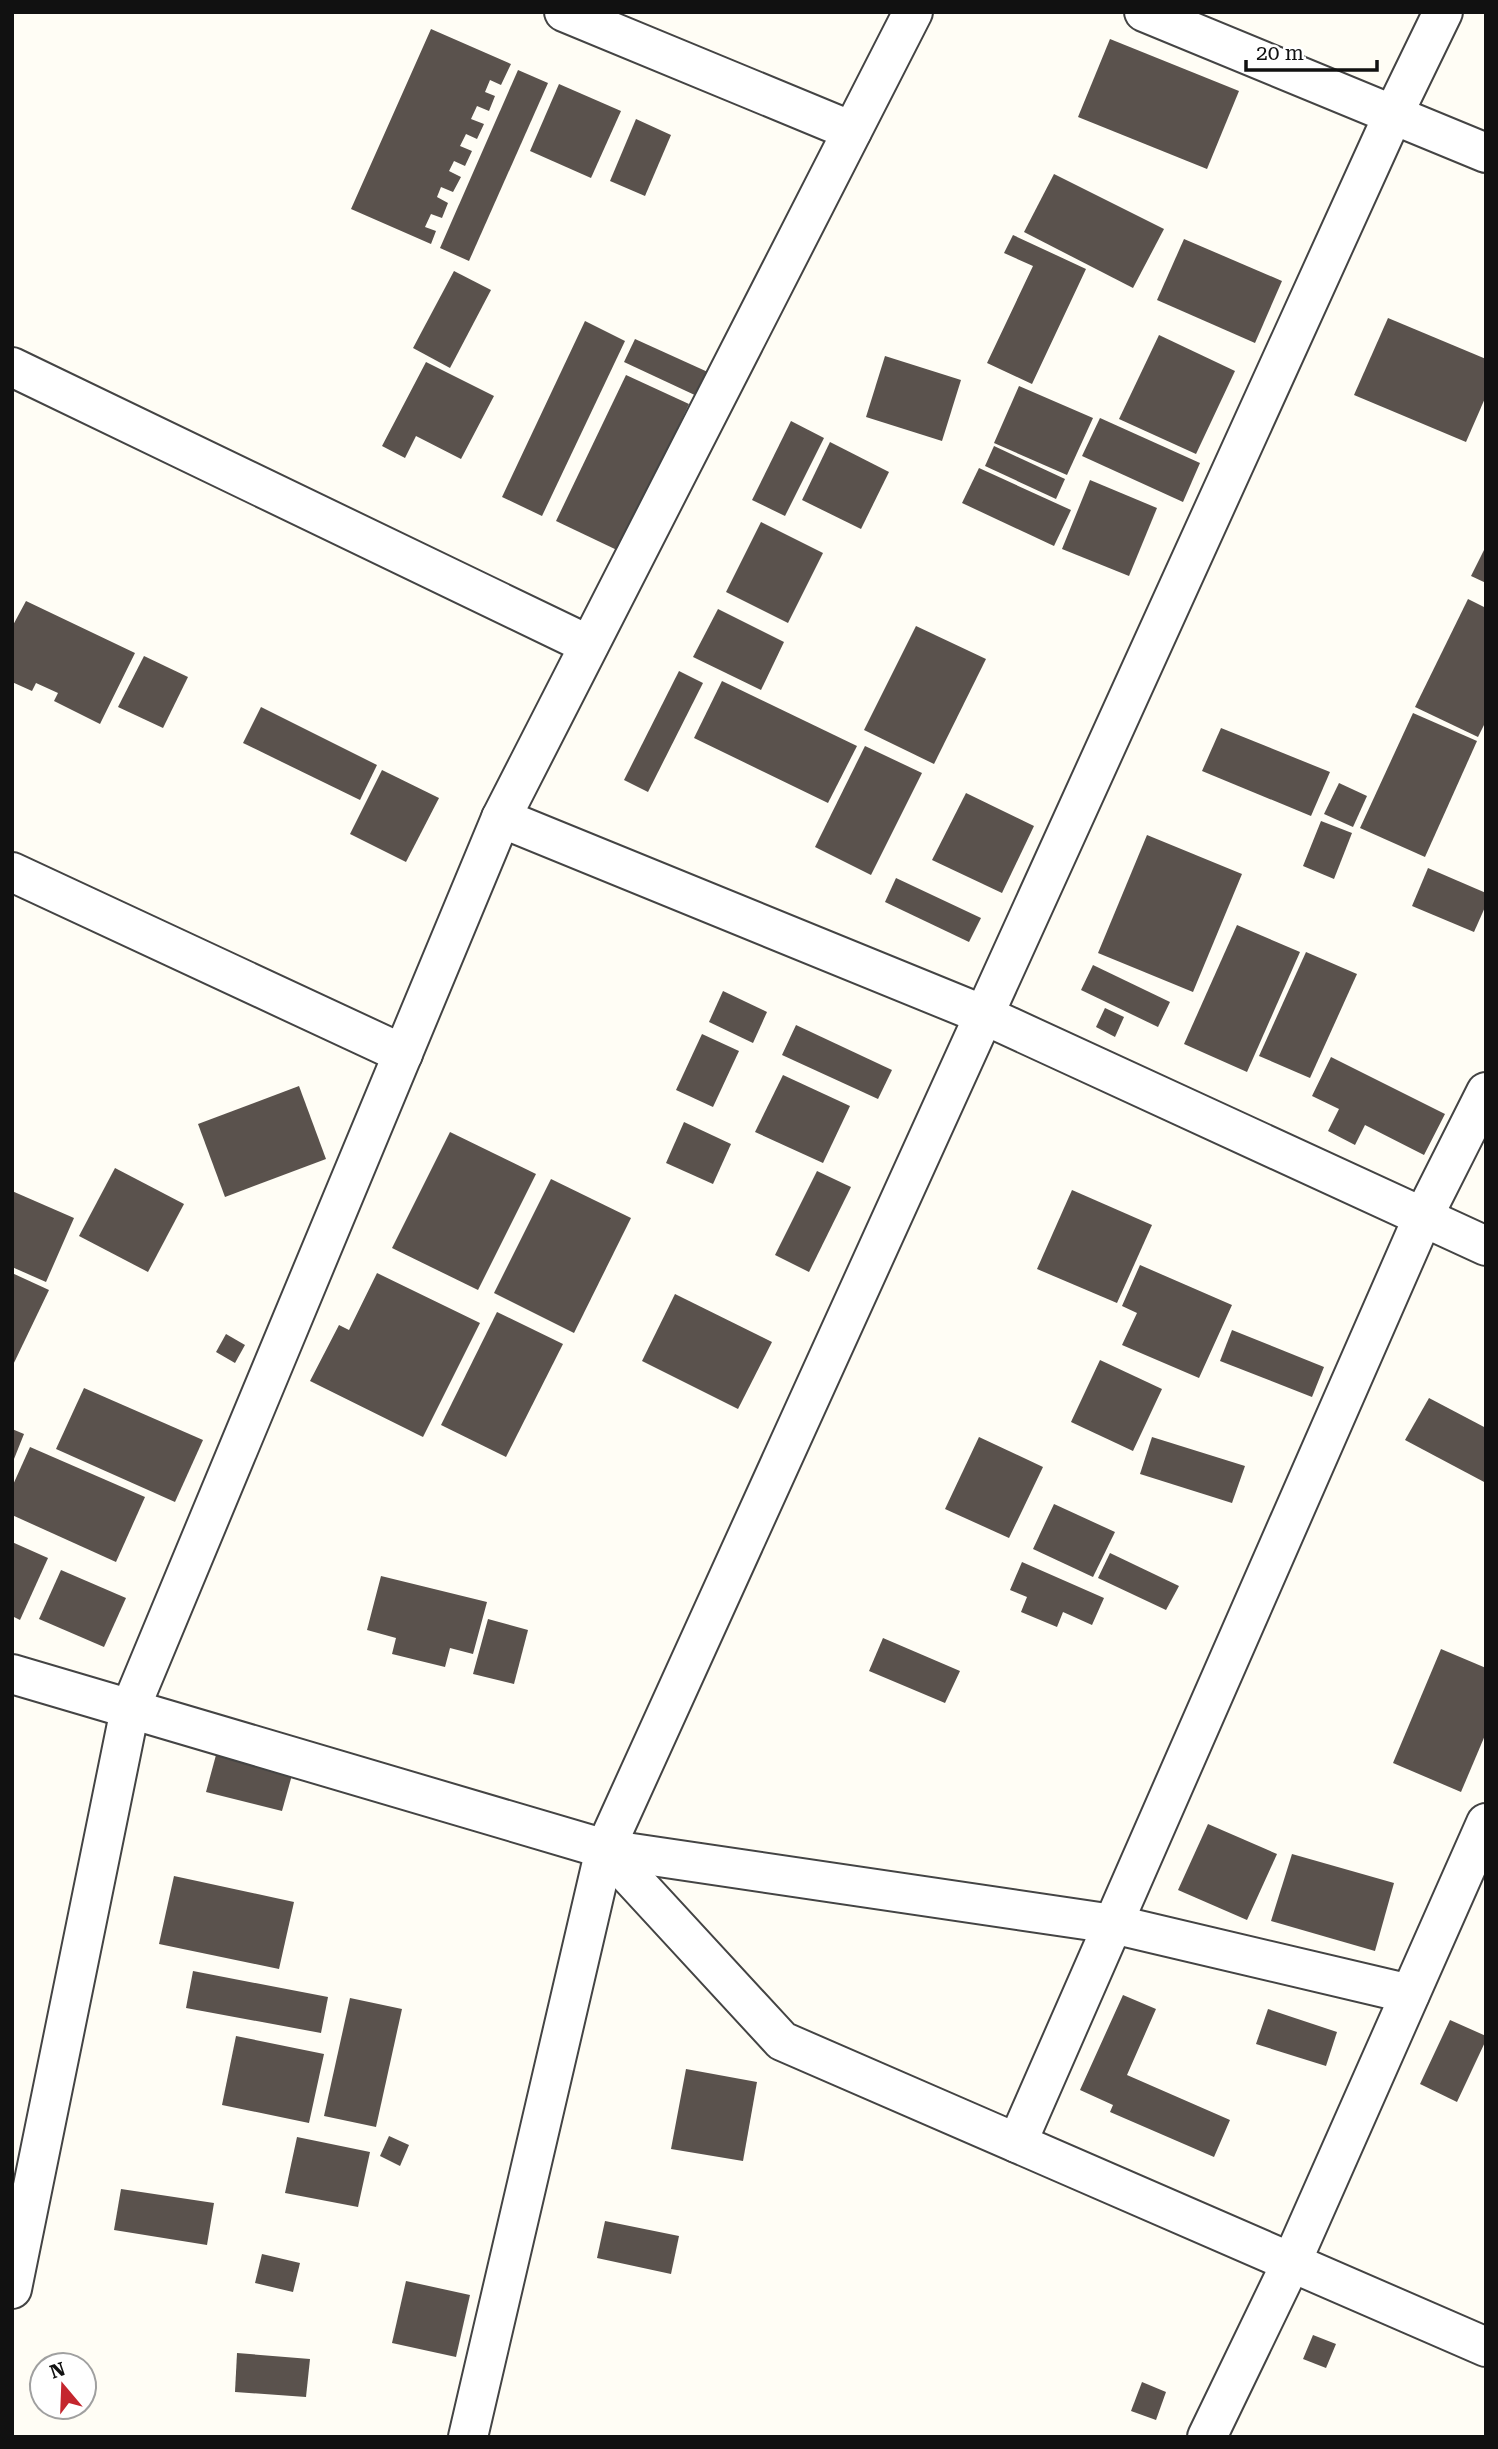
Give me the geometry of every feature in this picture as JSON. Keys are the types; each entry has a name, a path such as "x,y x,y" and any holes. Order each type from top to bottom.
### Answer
{"street":[{"path":"564,12 852,131"},
{"path":"12,2288 130,1709 501,818 913,12"},
{"path":"1144,12 1486,153"},
{"path":"468,2437 605,1849 1393,115 1443,12"},
{"path":"12,367 589,646"},
{"path":"501,818 984,1015 1486,1246"},
{"path":"12,872 403,1054"},
{"path":"1017,2143 1423,1217 1486,1092"},
{"path":"12,1674 605,1849 1113,1924 1410,1994"},
{"path":"1207,2437 1292,2261 1486,1823"},
{"path":"605,1849 782,2041 1486,2347"}],"building":[{"path":"431,29 511,64 501,85 490,80 485,92 495,96 489,111 477,106 471,119 484,124 477,139 466,134 460,146 472,151 465,166 454,161 449,171 461,177 453,192 441,187 437,197 448,203 442,218 431,214 425,227 436,231 431,244 351,209"},
{"path":"1110,39 1239,91 1207,169 1078,117"},
{"path":"518,70 548,83 469,261 440,248"},
{"path":"559,84 621,111 591,178 530,151"},
{"path":"636,119 671,135 645,196 610,181"},
{"path":"1054,174 1164,229 1133,288 1024,232"},
{"path":"1013,235 1086,269 1032,384 987,363 1033,266 1004,253"},
{"path":"1184,239 1282,281 1255,343 1157,300"},
{"path":"454,271 491,290 450,368 413,348"},
{"path":"1388,318 1486,359 1486,396 1466,442 1354,395"},
{"path":"585,321 625,341 542,516 502,497"},
{"path":"1159,335 1235,371 1196,454 1119,419"},
{"path":"635,339 710,373 699,397 624,362"},
{"path":"885,356 961,380 942,441 866,417"},
{"path":"426,362 494,396 461,459 416,436 405,458 382,446"},
{"path":"626,375 689,404 619,551 556,521"},
{"path":"1019,386 1093,418 1067,475 994,443"},
{"path":"1100,418 1200,463 1183,502 1082,456"},
{"path":"791,421 824,438 785,516 752,500"},
{"path":"830,442 889,472 861,529 802,500"},
{"path":"994,446 1065,479 1056,499 985,466"},
{"path":"979,468 1071,510 1054,546 962,503"},
{"path":"1090,480 1157,508 1129,576 1062,549"},
{"path":"761,522 823,553 788,623 726,592"},
{"path":"1486,546 1486,583 1471,576"},
{"path":"1468,599 1486,608 1486,721 1478,737 1415,707"},
{"path":"26,601 135,653 100,724 54,701 58,693 36,683 32,691 12,682 12,627"},
{"path":"718,609 784,642 761,690 693,657"},
{"path":"916,626 986,659 934,764 864,730"},
{"path":"144,656 188,677 163,728 118,707"},
{"path":"679,671 703,683 648,792 624,780"},
{"path":"722,681 857,746 828,803 694,738"},
{"path":"261,707 377,765 360,800 243,743"},
{"path":"1413,713 1477,741 1425,857 1360,828"},
{"path":"1221,728 1330,772 1311,816 1202,771"},
{"path":"865,746 922,773 871,875 815,847"},
{"path":"382,770 439,798 406,862 350,834"},
{"path":"1339,783 1367,796 1353,827 1324,814"},
{"path":"966,793 1034,826 1002,893 932,860"},
{"path":"1321,821 1352,833 1334,879 1303,866"},
{"path":"1147,835 1242,874 1193,992 1098,953"},
{"path":"1428,868 1486,893 1486,905 1474,932 1412,906"},
{"path":"896,878 981,918 969,942 885,902"},
{"path":"1237,925 1300,952 1247,1072 1184,1044"},
{"path":"1306,952 1357,974 1310,1078 1259,1056"},
{"path":"1093,965 1170,1002 1158,1027 1081,990"},
{"path":"723,991 767,1012 753,1043 709,1022"},
{"path":"1105,1008 1124,1017 1115,1037 1096,1027"},
{"path":"796,1025 892,1070 878,1099 782,1055"},
{"path":"702,1034 739,1051 713,1107 676,1090"},
{"path":"1331,1057 1445,1114 1424,1155 1365,1125 1355,1145 1328,1131 1339,1109 1312,1096"},
{"path":"783,1075 850,1106 823,1163 755,1132"},
{"path":"299,1086 326,1159 225,1197 198,1124"},
{"path":"684,1122 731,1144 713,1184 666,1163"},
{"path":"450,1132 536,1174 478,1290 392,1248"},
{"path":"115,1168 184,1204 148,1272 79,1236"},
{"path":"817,1171 851,1187 809,1272 775,1255"},
{"path":"551,1179 631,1218 574,1333 494,1293"},
{"path":"1072,1190 1152,1225 1117,1303 1037,1269"},
{"path":"12,1191 74,1218 46,1282 12,1267"},
{"path":"1140,1265 1232,1305 1199,1378 1122,1345 1137,1313 1122,1306"},
{"path":"12,1273 49,1290 12,1367"},
{"path":"377,1273 480,1323 423,1437 310,1381 339,1325 349,1330"},
{"path":"675,1294 772,1342 738,1409 642,1361"},
{"path":"497,1312 563,1344 506,1457 441,1425"},
{"path":"1232,1330 1324,1367 1312,1397 1220,1361"},
{"path":"226,1334 245,1345 235,1363 216,1352"},
{"path":"1100,1360 1162,1389 1133,1451 1071,1422"},
{"path":"84,1388 203,1440 175,1502 56,1449"},
{"path":"1429,1398 1486,1428 1486,1483 1405,1440"},
{"path":"12,1429 24,1434 12,1464"},
{"path":"979,1437 1043,1467 1009,1538 945,1509"},
{"path":"1152,1437 1245,1466 1232,1503 1140,1474"},
{"path":"30,1447 145,1497 116,1562 12,1515 12,1487"},
{"path":"1054,1504 1115,1532 1093,1577 1033,1549"},
{"path":"12,1542 48,1558 20,1620 12,1616"},
{"path":"1110,1553 1179,1586 1166,1610 1098,1578"},
{"path":"1022,1562 1104,1598 1092,1625 1063,1612 1057,1627 1021,1612 1027,1597 1010,1590"},
{"path":"61,1570 126,1598 104,1647 39,1619"},
{"path":"381,1576 487,1602 473,1654 450,1648 445,1667 392,1654 396,1638 367,1630"},
{"path":"488,1619 528,1630 514,1684 473,1674"},
{"path":"883,1638 960,1671 945,1703 869,1671"},
{"path":"1441,1649 1486,1668 1486,1733 1461,1792 1393,1763"},
{"path":"216,1755 292,1775 282,1811 206,1792"},
{"path":"1208,1824 1277,1854 1247,1920 1178,1890"},
{"path":"1292,1854 1394,1883 1375,1951 1271,1921"},
{"path":"174,1876 294,1902 279,1969 159,1944"},
{"path":"193,1971 328,1997 321,2033 186,2008"},
{"path":"1123,1995 1156,2009 1127,2075 1230,2120 1214,2157 1110,2112 1113,2105 1080,2090"},
{"path":"350,1998 402,2009 376,2127 324,2116"},
{"path":"1268,2009 1337,2032 1326,2066 1256,2044"},
{"path":"1450,2020 1486,2036 1457,2102 1420,2084"},
{"path":"236,2036 324,2054 309,2123 222,2105"},
{"path":"686,2069 757,2082 743,2161 671,2149"},
{"path":"389,2136 409,2145 400,2166 380,2156"},
{"path":"297,2137 370,2152 358,2207 285,2193"},
{"path":"121,2189 214,2203 207,2245 114,2230"},
{"path":"605,2221 679,2236 671,2274 597,2258"},
{"path":"262,2254 300,2263 293,2292 255,2283"},
{"path":"406,2281 470,2295 456,2357 392,2343"},
{"path":"1313,2335 1336,2344 1326,2368 1303,2359"},
{"path":"237,2353 310,2359 306,2397 235,2392"},
{"path":"1142,2382 1166,2392 1156,2420 1131,2411"}]}
